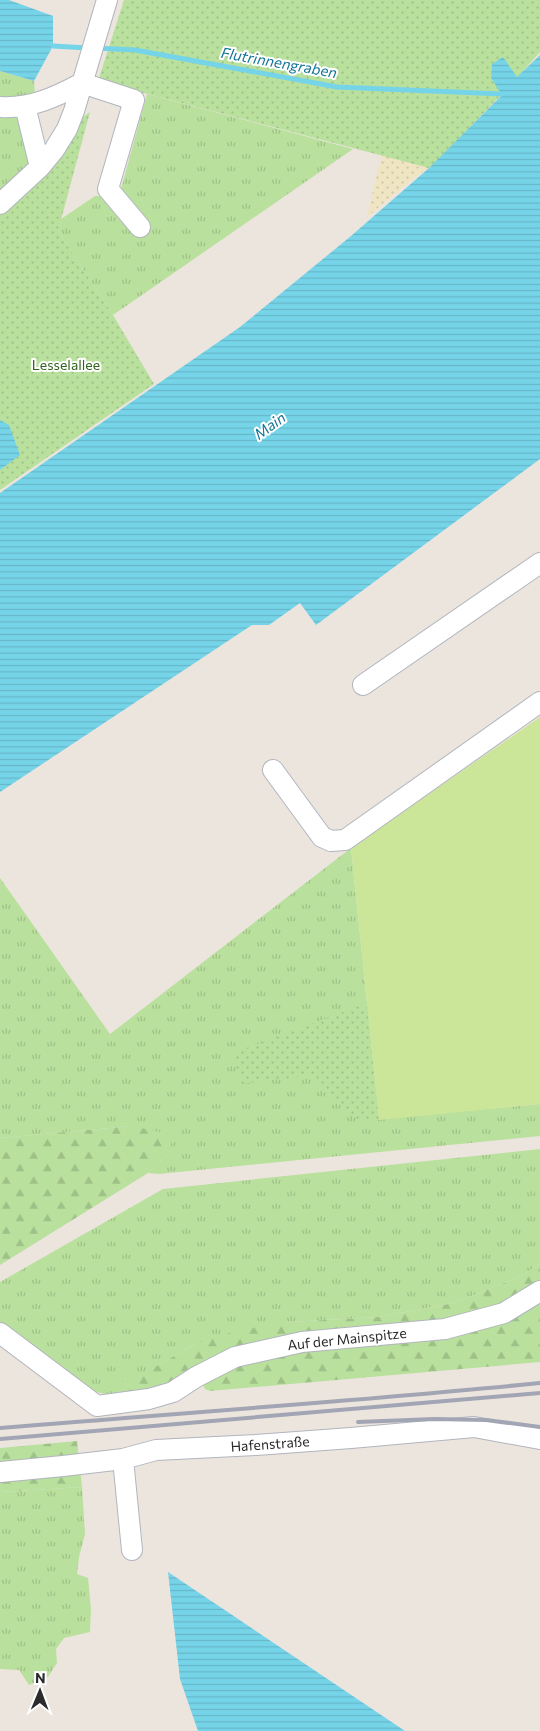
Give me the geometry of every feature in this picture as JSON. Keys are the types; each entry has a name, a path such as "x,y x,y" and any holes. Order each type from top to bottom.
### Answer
{"street":[{"path":"0,204 40,167 54,150 66,129 107,0"},
{"path":"0,107 25,106 57,96 86,68"},
{"path":"86,68 134,100 108,188 140,227"},
{"path":"25,106 40,167"},
{"path":"363,685 540,563"},
{"path":"273,770 322,837 331,841 345,840 540,702"},
{"name":"Auf der Mainspitze","path":"0,1333 97,1406 149,1398 173,1392 196,1377 235,1357 302,1342 445,1329 504,1313 540,1291"},
{"name":"Hafenstraße","path":"0,1472 124,1459 156,1450 256,1445 474,1427 540,1440"},
{"path":"124,1459 132,1550"}],"green space":[{"path":"124,0 540,0 540,52 517,78 491,78 502,94 444,156 429,168 98,81"},
{"path":"0,71 34,81 40,167 22,185 0,190"},
{"path":"147,94 353,149 113,315 58,231 61,219 95,196 101,196 115,202 139,237 148,231 121,189"},
{"name":"Lesselallee","path":"90,112 58,231 113,315 154,384 0,490 0,204 67,129"},
{"path":"540,717 540,1104 379,1120 351,848"},
{"path":"351,848 379,1119 540,1104 540,1136 159,1174 148,1173 169,1154 132,1126 0,1138 0,878 110,1034"},
{"path":"367,1003 379,1120 356,1119 314,1075 240,1084 233,1053"},
{"path":"132,1126 173,1135 169,1154 148,1173 0,1265 0,1138"},
{"path":"540,1149 540,1264 521,1276 454,1303 378,1317 290,1322 198,1343 142,1376 123,1379 124,1395 120,1396 84,1390 0,1325 0,1282 163,1189"},
{"path":"540,1264 540,1362 210,1391 205,1389 201,1381 171,1384 124,1395 122,1379 142,1375 198,1343 239,1330 290,1322 378,1317 454,1303 521,1276"},
{"path":"77,1441 82,1487 0,1492 0,1448"},
{"path":"82,1487 85,1534 77,1574 88,1578 91,1609 90,1632 64,1638 56,1649 57,1663 48,1677 29,1685 19,1670 0,1669 0,1492"}],"sand":[{"path":"471,47 502,94 444,156 367,217 377,173 388,139"}],"water":[{"path":"0,0 9,0 53,16 53,46 34,81 0,71"},
{"name":"Main","path":"540,55 540,459 316,625 300,603 269,625 252,625 0,792 0,493 240,327 351,236 429,168 502,95 491,78 492,64 503,57 517,77"},
{"path":"0,420 9,425 20,455 0,470"},
{"path":"168,1572 405,1731 198,1731 180,1679"}],"waterway":[{"name":"Flutrinnengraben","path":"53,46 88,48"},
{"name":"Flutrinnengraben","path":"96,48 135,50 337,87 502,94"}],"railway":[{"path":"0,1428 540,1383"},
{"path":"0,1439 540,1393"},
{"path":"358,1422 434,1419 486,1420 540,1427"}]}
